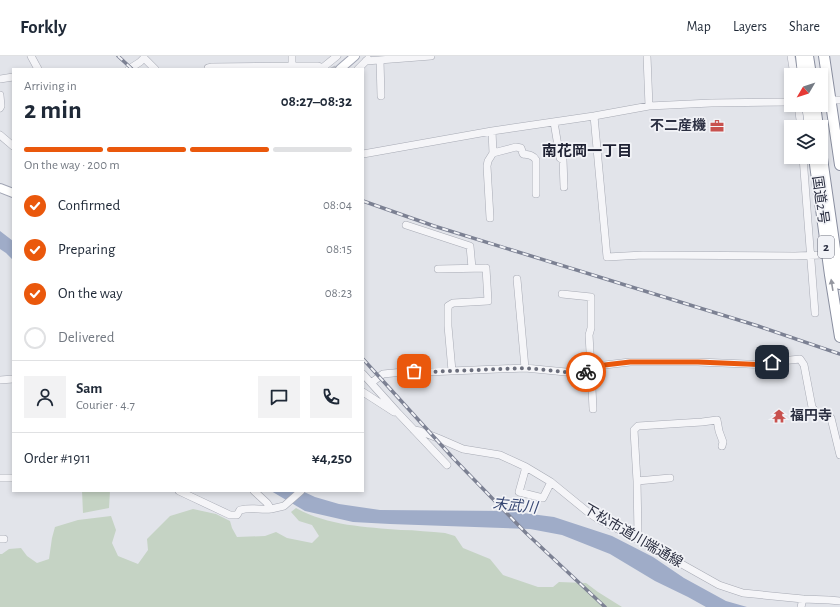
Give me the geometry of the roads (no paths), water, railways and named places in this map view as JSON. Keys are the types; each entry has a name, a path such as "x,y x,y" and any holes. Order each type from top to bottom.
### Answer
{"highway":[{"path":"801,56 802,68"},
{"path":"808,56 810,68"},
{"name":"国道2号","path":"824,56 840,164"},
{"name":"国道2号","path":"815,164 840,337"},
{"name":"国道2号","path":"823,164 840,284"}],"main road":[{"path":"329,67 355,56"},
{"path":"0,188 12,193"}],"street":[{"path":"31,56 37,68"},
{"path":"292,56 292,66"},
{"path":"208,68 292,66 329,67 337,56"},
{"path":"359,68 368,59 380,60 431,56"},
{"path":"647,56 649,106"},
{"path":"791,56 793,68"},
{"path":"130,68 140,62 143,57 154,68"},
{"path":"380,60 381,96"},
{"path":"0,79 12,77"},
{"path":"0,95 0,108"},
{"path":"364,154 492,131 594,116 649,106 711,103 784,102"},
{"path":"594,116 607,257 643,255 821,255"},
{"path":"554,122 560,158 563,160 564,188"},
{"path":"492,131 494,153"},
{"path":"0,135 12,145"},
{"path":"490,218 487,166 494,153 516,147 521,148 523,154 534,157 536,160 536,194"},
{"path":"804,164 815,313"},
{"path":"406,225 470,246 472,268"},
{"path":"438,269 486,268 488,300 453,302 448,306 448,326 452,371"},
{"path":"517,279 525,368"},
{"path":"562,294 591,297 591,328 589,335 592,368 593,409"},
{"path":"371,383 383,374 414,371 427,372 525,368 583,372 589,371 596,366 630,362 698,362 768,365 772,362 800,359 804,365 812,406 815,411"},
{"path":"364,375 447,465"},
{"path":"0,380 12,380"},
{"path":"364,393 395,413 398,413"},
{"path":"795,412 815,411 831,418 840,454"},
{"path":"637,539 637,481 634,430 638,426 717,420 723,442 722,446"},
{"name":"下松市道川端通線","path":"414,430 440,438 463,448 500,455 526,467 551,482 598,519 718,584 743,593 802,603 829,600 840,601"},
{"path":"526,467 519,492 543,498 551,482"},
{"path":"0,478 12,478"},
{"path":"637,481 670,478"},
{"path":"181,492 230,515 237,515 240,510 248,508 271,509 284,506 300,492"},
{"path":"255,492 271,509"}],"water":[{"path":"0,231 12,240 12,259 0,249"},
{"path":"273,492 304,492 339,504 380,510 508,511 554,517 612,536 653,557 684,578 726,601 747,607 706,607 655,581 610,554 562,535 530,529 353,522 305,511"}],"railway":[{"path":"118,56 131,68"},
{"path":"364,201 434,226 758,326 840,354"},
{"path":"364,360 454,459 526,533 605,607"}],"place":[{"name":"不二産機","path":"717,126"},
{"name":"福円寺","path":"779,416"}],"district":[{"name":"南花岡一丁目","path":"587,151"}],"water label":[{"name":"末武川","path":"515,506"}]}
